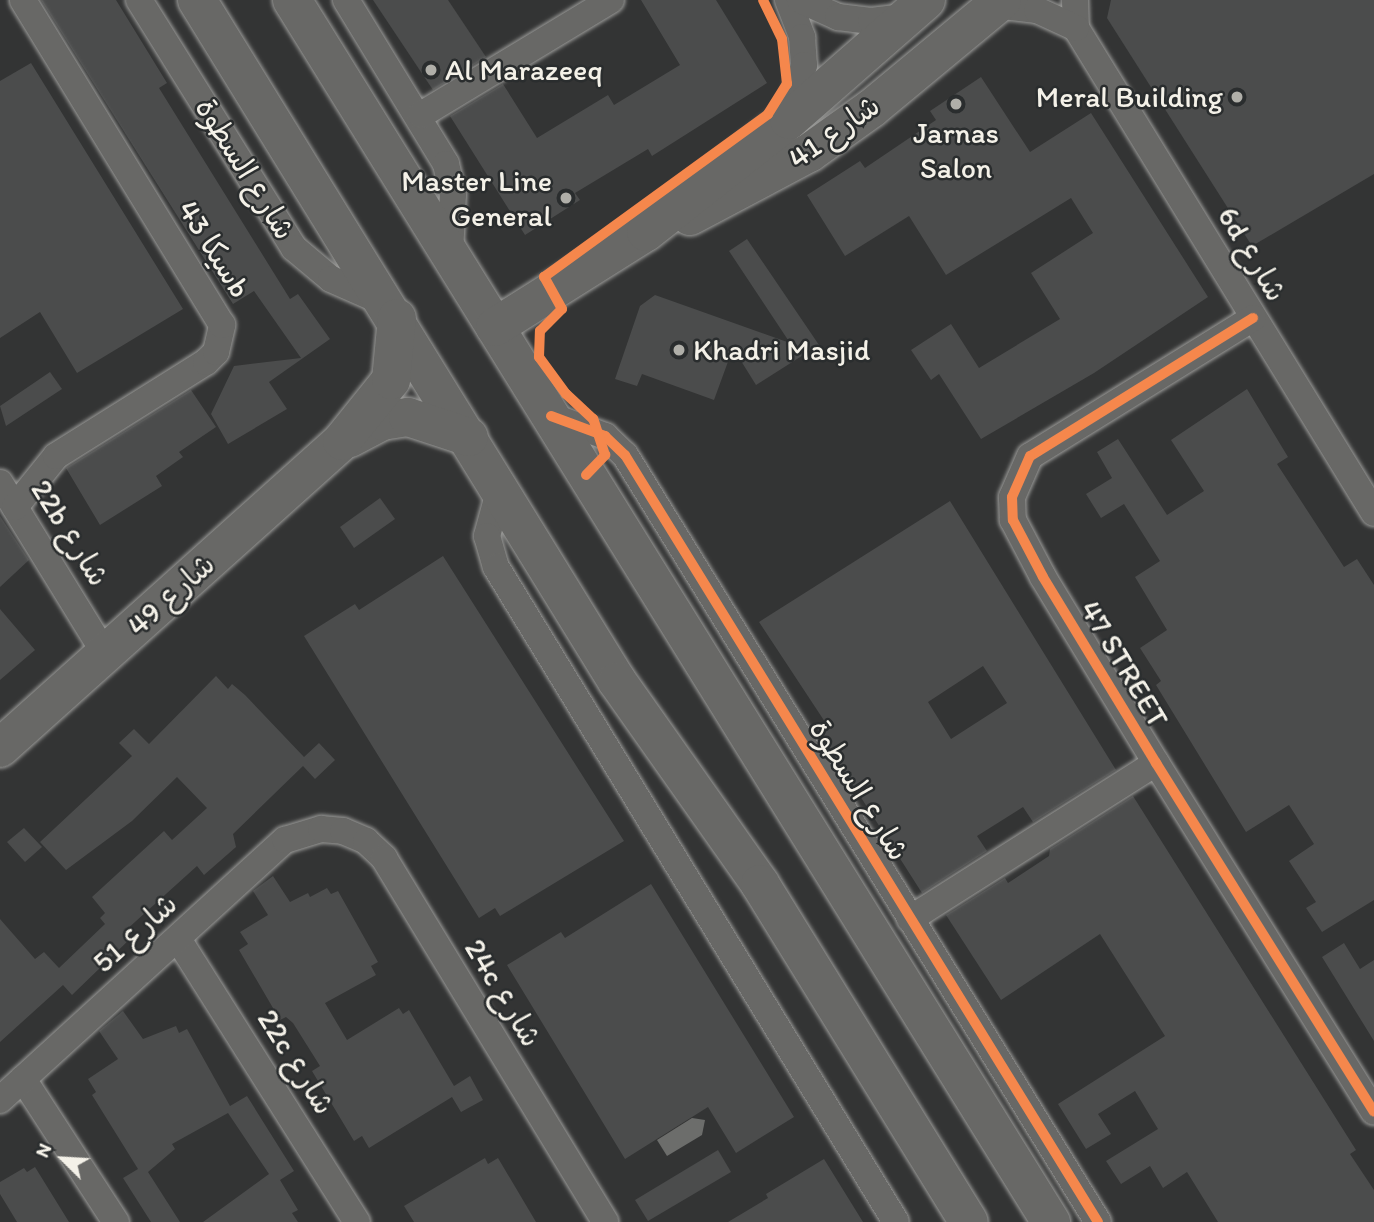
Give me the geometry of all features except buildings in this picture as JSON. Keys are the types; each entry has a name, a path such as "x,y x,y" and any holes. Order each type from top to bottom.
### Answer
{"main road":[{"name":"شارع السطوة","path":"197,0 469,437 617,681 760,884 969,1222"},
{"path":"292,0 1051,1222"},
{"name":"شارع 41","path":"646,232 716,204 809,153 872,108 999,2"},
{"name":"شارع 41","path":"495,327 646,232 789,120 915,8"},
{"name":"شارع 49","path":"0,748 342,441 391,380 391,311"},
{"name":"شارع 49","path":"342,441 382,421 408,417 469,437"}],"street":[{"name":"سيكا 43b","path":"15,507 56,456 206,362 216,352 222,325 23,0"},
{"name":"شارع السطوة","path":"139,0 294,248 331,279 391,311"},
{"path":"346,0 421,115 450,179 450,254"},
{"path":"421,115 611,0"},
{"path":"788,0 802,37 804,65 789,120"},
{"path":"800,0 838,17 871,21 915,8"},
{"name":"6d شارع","path":"1075,0 1076,28 1374,513"},
{"path":"999,2 1037,10 1076,28"},
{"name":"47 STREET","path":"1253,318 1030,456 1012,497 1013,520 1021,541 1156,763 1374,1112"},
{"name":"شارع السطوة","path":"551,416 604,436 625,455 1098,1222"},
{"name":"22b شارع","path":"0,483 105,654"},
{"path":"500,488 487,536 496,567 896,1222"},
{"path":"910,919 1156,763"},
{"name":"شارع 51","path":"0,1100 285,841 321,828"},
{"name":"24c شارع","path":"321,828 366,841 384,858 605,1222"},
{"name":"22c شارع","path":"178,939 357,1222"},
{"path":"23,1079 116,1222"}],"shaded area":[{"path":"692,1118 705,1120 702,1135 667,1156 657,1140"}],"cycle path":[{"path":"586,475 605,455 593,419 566,394 539,357 540,331 562,309 544,277 768,114 787,84 782,39 763,0"},
{"path":"1253,318 1030,456 1012,497 1013,520 1043,577 1156,763 1374,1112"},
{"path":"551,416 605,436 625,455 1098,1222"}],"place":[{"name":"Al Marazeeq","path":"431,70"},
{"name":"Meral Building","path":"1237,97"},
{"name":"Jarnas Salon","path":"956,104"},
{"name":"Master Line General","path":"566,198"},
{"name":"Khadri Masjid","path":"679,350"}]}
